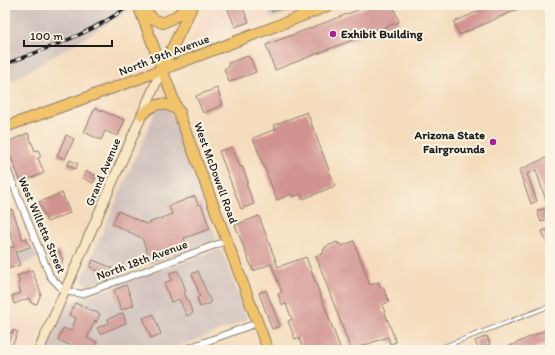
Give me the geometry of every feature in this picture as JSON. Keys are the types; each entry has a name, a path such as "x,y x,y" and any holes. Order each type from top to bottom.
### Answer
{"main road":[{"path":"140,5 153,19 163,23 192,5"},
{"name":"West McDowell Road","path":"140,5 162,69 180,112 226,241 268,350"},
{"name":"Grand Avenue","path":"39,350 162,69 192,5"},
{"name":"North 19th Avenue","path":"5,127 331,5"},
{"path":"142,115 153,106 164,103 172,106 180,112"}],"street":[{"name":"West Willetta Street","path":"5,164 50,276 64,291"},
{"name":"North 18th Avenue","path":"64,291 82,294 226,241"},
{"path":"183,350 257,323"}],"lane":[{"path":"435,350 550,306"}],"shaded area":[{"path":"5,5 127,5 129,11 14,80 5,83"},
{"path":"208,5 266,5 271,19 189,49 188,47"},
{"path":"266,5 308,5 271,19"},
{"path":"162,107 171,112 216,237 213,241 92,284 85,285 82,279 155,113"},
{"path":"33,247 38,258 5,272 5,258"},
{"path":"218,250 223,254 247,317 245,321 170,350 46,350 66,304"},
{"path":"5,312 41,327 31,350 5,350"}],"building":[{"path":"239,5 242,6 249,22 235,27 228,9"},
{"path":"269,5 290,5 272,12"},
{"name":"Exhibit Building","path":"371,5 393,5 399,22 275,70 266,45"},
{"path":"492,5 527,5 459,35 454,22"},
{"path":"248,56 251,59 256,72 229,82 224,69 229,67 228,63"},
{"path":"217,88 223,105 203,113 196,96"},
{"path":"95,108 125,120 118,136 105,131 101,140 84,132"},
{"path":"307,112 335,186 303,199 301,194 293,197 292,194 277,200 253,138 276,129 274,125"},
{"path":"28,133 35,151 38,150 41,156 38,158 44,173 21,182 5,143"},
{"path":"66,135 74,139 65,159 57,156"},
{"path":"232,147 240,167 242,166 248,182 246,183 254,204 241,209 219,151"},
{"path":"550,156 550,218 541,222 537,211 548,207 536,170 527,174 537,201 531,204 519,170"},
{"path":"70,160 78,164 75,169 67,165"},
{"path":"86,171 97,176 93,183 83,178"},
{"path":"62,193 70,213 47,222 39,202"},
{"path":"195,196 198,205 201,204 210,229 184,238 186,244 160,254 161,256 150,260 142,238 112,224 118,211 146,224 172,214 169,206"},
{"path":"12,209 23,240 26,238 30,247 15,252 20,265 5,270 5,248 14,247 14,243 7,224 5,225 5,212"},
{"path":"259,216 278,267 306,257 341,350 293,350 302,346 299,338 295,339 288,321 292,319 286,304 282,305 278,294 282,292 271,264 253,271 235,225"},
{"path":"548,229 550,234 550,251 542,231"},
{"path":"354,241 370,285 379,282 381,288 383,287 389,302 382,305 396,342 390,344 388,337 351,350 316,256 324,253 323,250 325,247 337,242 342,246"},
{"path":"59,251 63,260 61,266 56,268 50,255"},
{"path":"93,260 112,268 109,276 90,267"},
{"path":"32,270 41,293 37,304 31,303 29,298 14,304 12,296 21,293 17,276"},
{"path":"178,271 183,283 186,291 184,292 193,313 187,316 179,299 171,302 164,283 172,280 169,273"},
{"path":"198,271 211,303 200,307 197,298 200,296 192,274"},
{"path":"126,285 134,305 121,310 114,290"},
{"path":"266,290 280,326 272,329 259,293"},
{"path":"75,303 100,314 96,323 95,320 87,338 97,342 93,350 81,350 58,340 63,328 71,331 76,318 69,315"},
{"path":"123,313 126,323 100,334 97,328 109,323 108,319"},
{"path":"153,314 161,334 151,338 143,318"},
{"path":"550,328 550,342 533,350 501,350"},
{"path":"5,330 12,333 13,330 18,332 10,350 5,348"},
{"path":"487,336 490,344 478,348 475,341"}],"railway":[{"path":"5,64 54,46 86,32 116,15 130,5"}],"place":[{"name":"Exhibit Building","path":"333,34"},
{"name":"Arizona State Fairgrounds","path":"493,142"}]}
